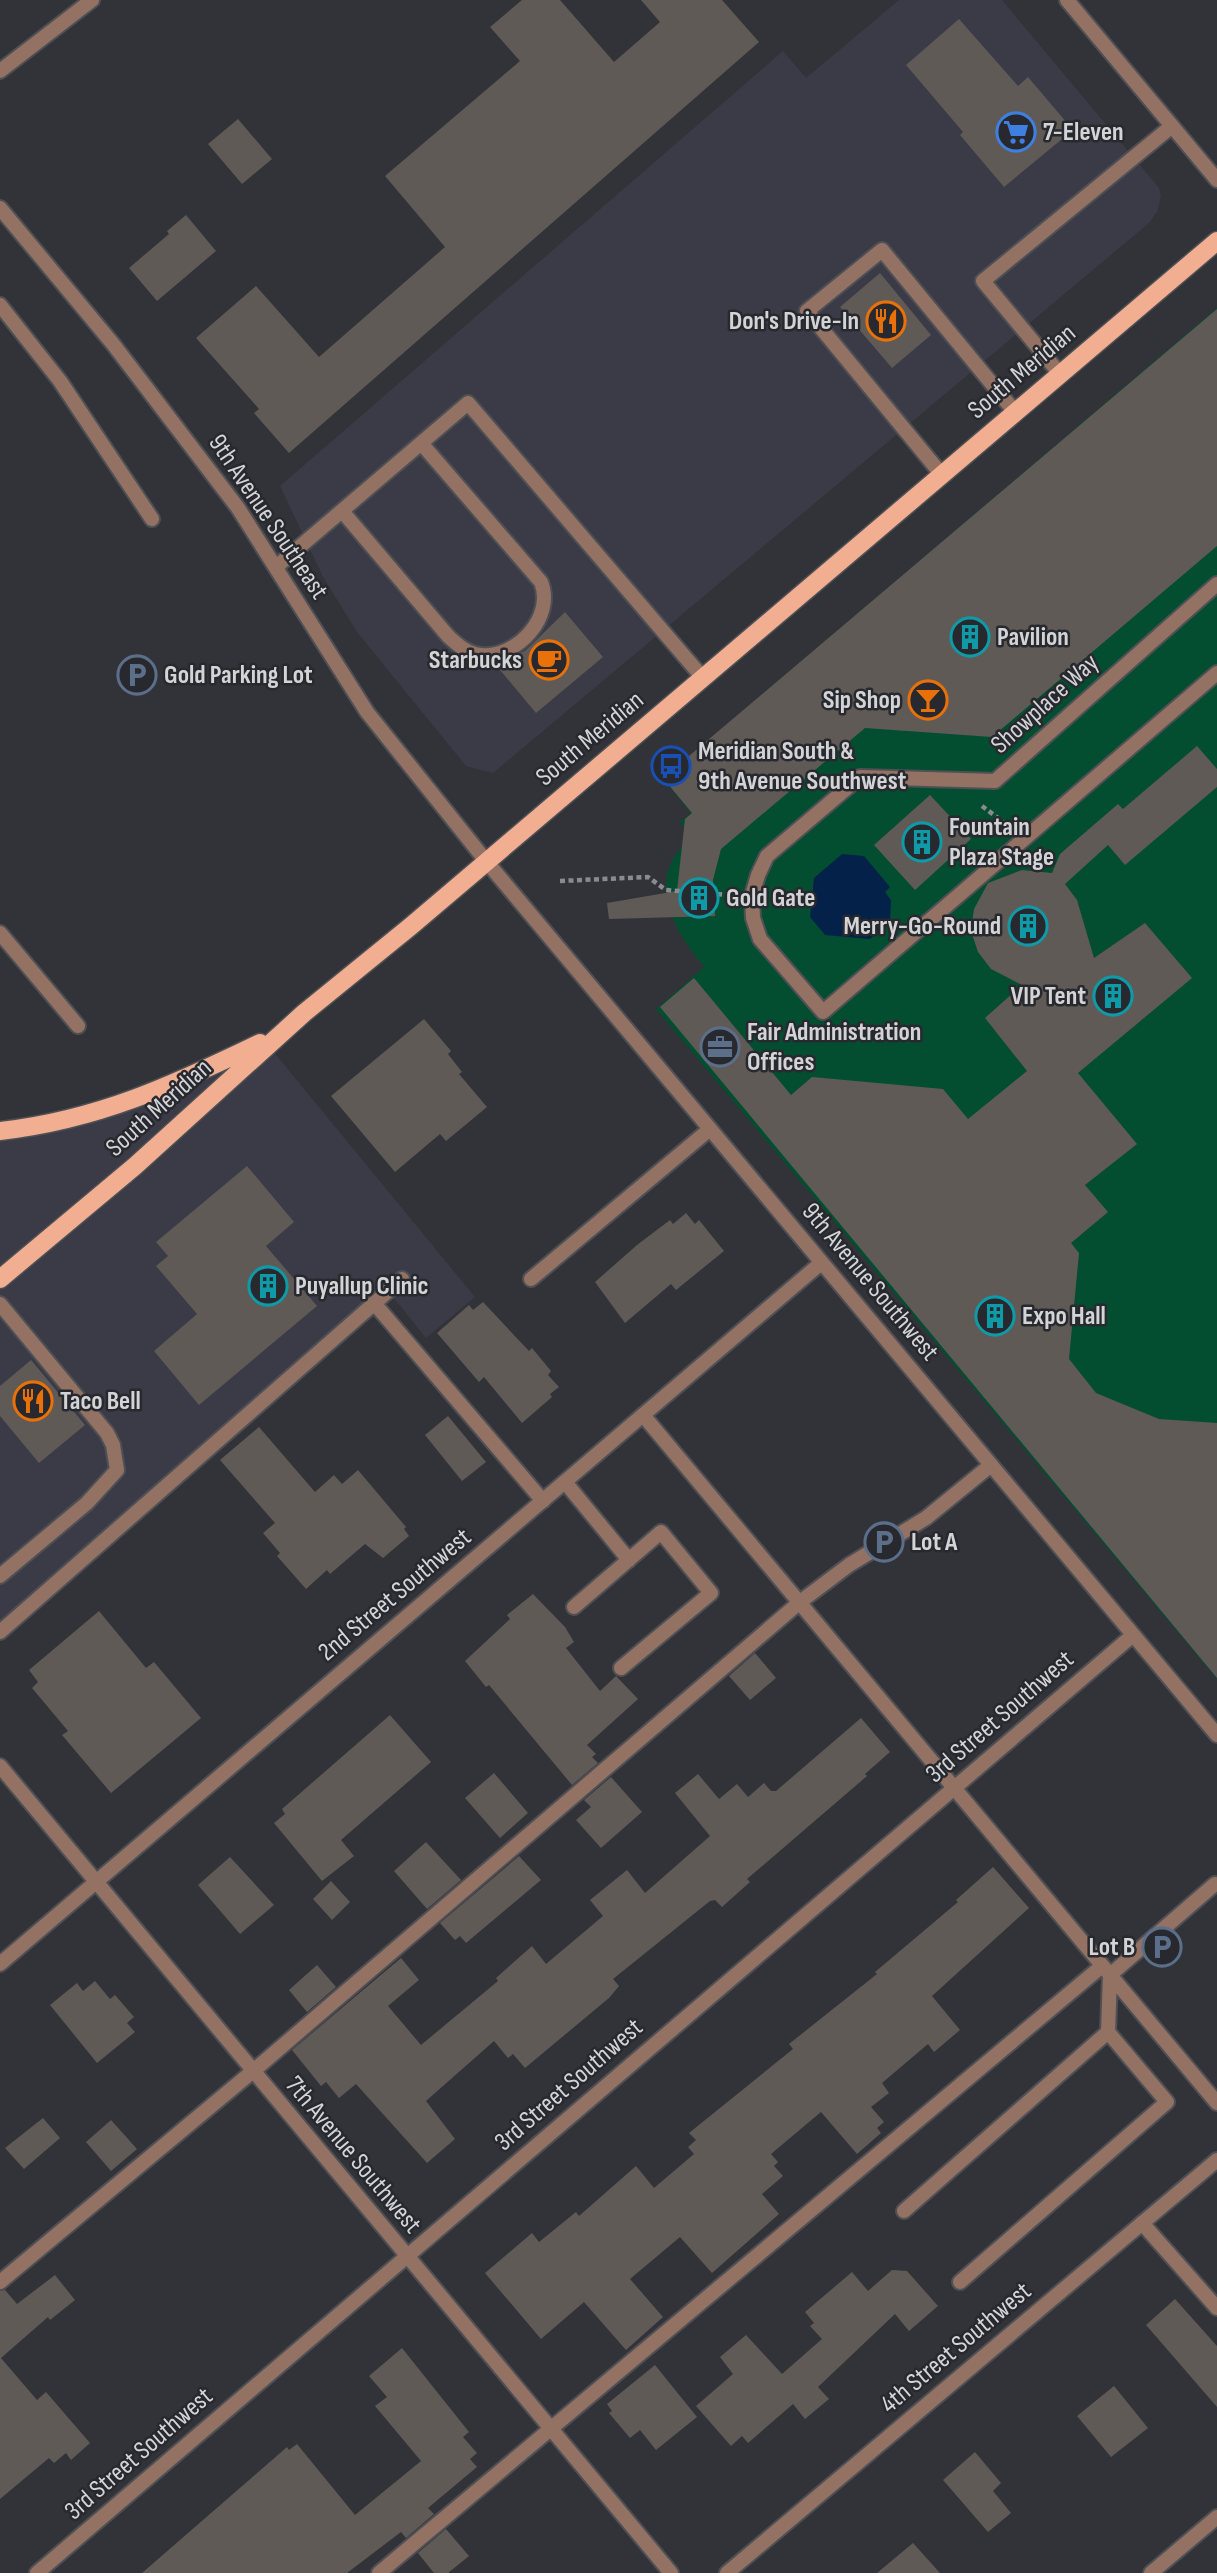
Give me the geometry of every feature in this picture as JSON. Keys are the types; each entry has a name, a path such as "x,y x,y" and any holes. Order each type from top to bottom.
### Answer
{"main road":[{"name":"South Meridian","path":"0,1279 135,1167 304,1013 1217,241"},
{"path":"0,1131 70,1120 155,1093 266,1040 304,1013"}],"street":[{"path":"0,71 92,0"},
{"path":"1067,0 1217,180"},
{"path":"1060,374 983,281 1172,126"},
{"name":"9th Avenue Southeast","path":"0,208 113,344 238,508 367,712 486,861"},
{"path":"942,475 807,311 881,250 1015,412"},
{"path":"0,305 60,382 152,519"},
{"path":"276,567 468,403 703,678"},
{"path":"342,511 448,636 468,652 494,654 524,637 537,625 543,613 546,601 541,582 421,443"},
{"name":"Showplace Way","path":"1217,584 995,780 859,777 768,856 758,875 752,896 760,939 823,1012 1217,673"},
{"name":"9th Avenue Southwest","path":"486,861 1217,1735"},
{"path":"0,933 78,1026"},
{"path":"531,1279 710,1129"},
{"name":"2nd Street Southwest","path":"0,1964 821,1263"},
{"path":"0,1632 402,1279"},
{"path":"374,1303 543,1501"},
{"path":"0,1304 92,1413 113,1445 117,1459 117,1470 110,1480 0,1576"},
{"path":"643,1415 1217,2103"},
{"path":"0,2282 252,2072 800,1602 849,1565 926,1518 991,1465"},
{"path":"565,1482 629,1560"},
{"path":"575,1607 660,1532 711,1593 621,1668"},
{"name":"3rd Street Southwest","path":"37,2573 1133,1635"},
{"name":"7th Avenue Southwest","path":"0,1766 671,2573"},
{"path":"379,2573 549,2427 1106,1970 1215,1884"},
{"path":"960,2282 1167,2102 1108,2032 1106,1970"},
{"path":"904,2211 1108,2032"},
{"name":"4th Street Southwest","path":"727,2573 1217,2160"},
{"path":"1142,2223 1217,2308"},
{"path":"1151,2573 1217,2517"}],"path":[{"path":"949,779 1024,839"},
{"path":"560,881 649,877 666,890 752,896"}],"shaded area":[{"path":"899,0 1002,0 1159,188 1161,197 1157,212 1149,223 493,773 466,766 357,632 323,577 280,486 783,51 806,78"},
{"path":"268,1045 475,1297 426,1338 385,1287 0,1631 0,1131 23,1128"}],"green space":[{"path":"1217,308 1217,1679 656,1009 704,967 673,920 668,903 666,886 669,869 677,853 692,837 680,822 691,813 663,779"}],"water":[{"path":"842,854 864,856 890,887 885,892 891,900 890,922 870,939 825,935 810,917 814,878"}],"building":[{"path":"522,0 560,0 614,62 660,22 641,0 722,0 759,42 289,453 254,413 259,409 196,338 256,286 319,357 445,247 385,176 520,61 490,27"},
{"path":"959,19 1018,86 1028,77 1073,130 1004,187 960,135 963,132 906,65"},
{"path":"238,119 272,159 242,184 208,144"},
{"path":"186,215 216,251 157,301 129,268 169,234 167,231"},
{"name":"Don's Drive-In","path":"880,273 931,335 892,368 840,307"},
{"name":"Pavilion","path":"1217,309 1217,546 992,737 865,728 721,849 713,880 715,916 609,919 607,903 677,891 685,819 692,813 663,778"},
{"name":"Starbucks","path":"565,612 603,657 536,713 495,664 525,651"},
{"name":"Expo Hall","path":"1197,746 1217,769 1217,787 1125,865 1108,845 1065,884 1077,900 1094,958 1145,923 1192,978 1078,1073 1137,1144 1085,1185 1108,1212 1071,1243 1079,1253 1069,1359 1096,1393 1159,1419 1217,1423 1217,1678 660,1007 694,978 791,1095 812,1077 943,1089 968,1119 1027,1071 985,1018 1022,985 991,969 978,952 971,931 974,909 988,883 1022,870 1052,873 1060,854 1118,804 1123,809"},
{"name":"Fountain Plaza Stage","path":"930,795 971,839 915,890 874,845"},
{"path":"424,1019 451,1051 448,1054 462,1072 459,1074 487,1107 446,1141 440,1134 395,1172 331,1096"},
{"name":"Puyallup Clinic","path":"247,1166 294,1222 266,1246 317,1306 199,1405 154,1351 197,1314 156,1266 168,1256 156,1242"},
{"path":"686,1213 695,1224 699,1220 724,1251 676,1290 671,1284 625,1323 595,1282 637,1245 670,1220 673,1224"},
{"path":"483,1302 529,1351 532,1348 551,1371 548,1375 559,1387 550,1394 552,1397 522,1423 484,1377 479,1382 437,1333 469,1305 473,1310"},
{"name":"Taco Bell","path":"31,1360 85,1425 39,1463 0,1416 0,1386"},
{"path":"448,1416 486,1462 462,1481 425,1435"},
{"path":"259,1427 315,1492 334,1475 342,1484 358,1470 406,1527 404,1529 409,1536 383,1558 365,1544 330,1574 327,1570 306,1589 277,1556 280,1553 263,1533 275,1523 220,1460"},
{"path":"533,1594 565,1627 574,1642 566,1648 600,1691 616,1676 638,1699 587,1745 596,1754 592,1757 598,1763 572,1785 489,1685 486,1687 465,1661 510,1619 507,1615"},
{"path":"99,1611 146,1668 154,1662 201,1718 111,1793 62,1735 68,1731 32,1688 38,1682 29,1670"},
{"path":"755,1653 776,1678 750,1700 729,1676"},
{"path":"390,1715 431,1762 341,1840 354,1856 322,1881 274,1823 285,1814 282,1809"},
{"path":"861,1718 890,1752 865,1774 867,1776 747,1879 750,1882 722,1907 715,1900 710,1901 613,1979 619,1986 609,1998 525,2068 513,2054 508,2058 494,2041 426,2101 455,2139 427,2163 356,2084 339,2098 326,2082 321,2086 292,2050 401,1958 419,1980 388,2006 421,2045 498,1981 496,1978 532,1946 546,1964 603,1916 590,1900 627,1870 645,1893 710,1836 675,1793 698,1774 719,1799 737,1784 748,1797 764,1783 771,1791 776,1791"},
{"path":"494,1773 528,1813 500,1838 465,1798"},
{"path":"611,1777 642,1812 601,1848 576,1820 591,1807 584,1800"},
{"path":"426,1842 461,1880 427,1909 394,1871"},
{"path":"519,1856 541,1880 466,1943 460,1936 455,1940 440,1923"},
{"path":"230,1857 274,1905 240,1934 198,1885"},
{"path":"993,1867 1029,1908 932,1996 960,2030 934,2052 928,2044 882,2083 889,2093 871,2107 884,2122 877,2128 881,2133 857,2154 821,2112 771,2154 778,2162 774,2166 783,2176 762,2194 779,2214 712,2273 680,2237 630,2279 663,2317 626,2350 584,2302 541,2339 485,2273 532,2233 539,2242 576,2212 579,2216 636,2166 654,2188 694,2154 688,2147 696,2140 689,2133 793,2049 789,2044 877,1974 875,1972 958,1902 956,1900"},
{"path":"331,1881 350,1902 332,1920 313,1899"},
{"path":"317,1965 336,1987 307,2012 289,1990"},
{"path":"95,1981 110,1999 115,1995 134,2017 127,2023 135,2032 97,2063 50,2005 77,1983 83,1991"},
{"path":"43,2118 60,2138 24,2169 5,2148"},
{"path":"111,2120 137,2149 111,2171 86,2142"},
{"path":"892,2270 907,2271 938,2306 909,2331 895,2314 818,2387 829,2399 805,2419 793,2404 748,2443 742,2436 731,2446 696,2406 733,2374 720,2357 746,2335 782,2374 822,2339 810,2326 814,2323 805,2312 852,2272 868,2291"},
{"path":"55,2275 75,2300 50,2320 48,2317 1,2358 37,2400 46,2392 90,2443 71,2460 66,2453 54,2463 49,2458 0,2499 0,2291 5,2290 17,2304"},
{"path":"1175,2299 1217,2346 1217,2407 1146,2325"},
{"path":"402,2348 469,2432 463,2437 477,2453 470,2459 477,2467 428,2508 434,2514 406,2538 401,2532 347,2573 142,2573 287,2447 289,2450 297,2444 355,2515 421,2461 375,2406 387,2397 369,2376"},
{"path":"655,2365 697,2417 656,2450 640,2430 630,2438 609,2413 612,2411 607,2404"},
{"path":"1114,2386 1148,2428 1111,2457 1077,2416"},
{"path":"975,2452 1001,2483 993,2491 1011,2513 988,2532 943,2480"},
{"path":"446,2529 469,2556 448,2573 434,2573 418,2553"},
{"path":"913,2543 940,2573 877,2573"}],"place":[{"name":"7-Eleven","path":"1016,132"},
{"name":"Don's Drive-In","path":"886,321"},
{"name":"Pavilion","path":"970,637"},
{"name":"Starbucks","path":"549,660"},
{"name":"Gold Parking Lot","path":"137,675"},
{"name":"Sip Shop","path":"928,700"},
{"name":"Meridian South & 9th Avenue Southwest","path":"671,766"},
{"name":"Fountain Plaza Stage","path":"922,842"},
{"name":"Gold Gate","path":"699,898"},
{"name":"Merry-Go-Round","path":"1028,926"},
{"name":"VIP Tent","path":"1113,996"},
{"name":"Fair Administration Offices","path":"720,1047"},
{"name":"Puyallup Clinic","path":"268,1286"},
{"name":"Expo Hall","path":"995,1316"},
{"name":"Taco Bell","path":"33,1401"},
{"name":"Lot A","path":"884,1542"},
{"name":"Lot B","path":"1162,1947"}]}
